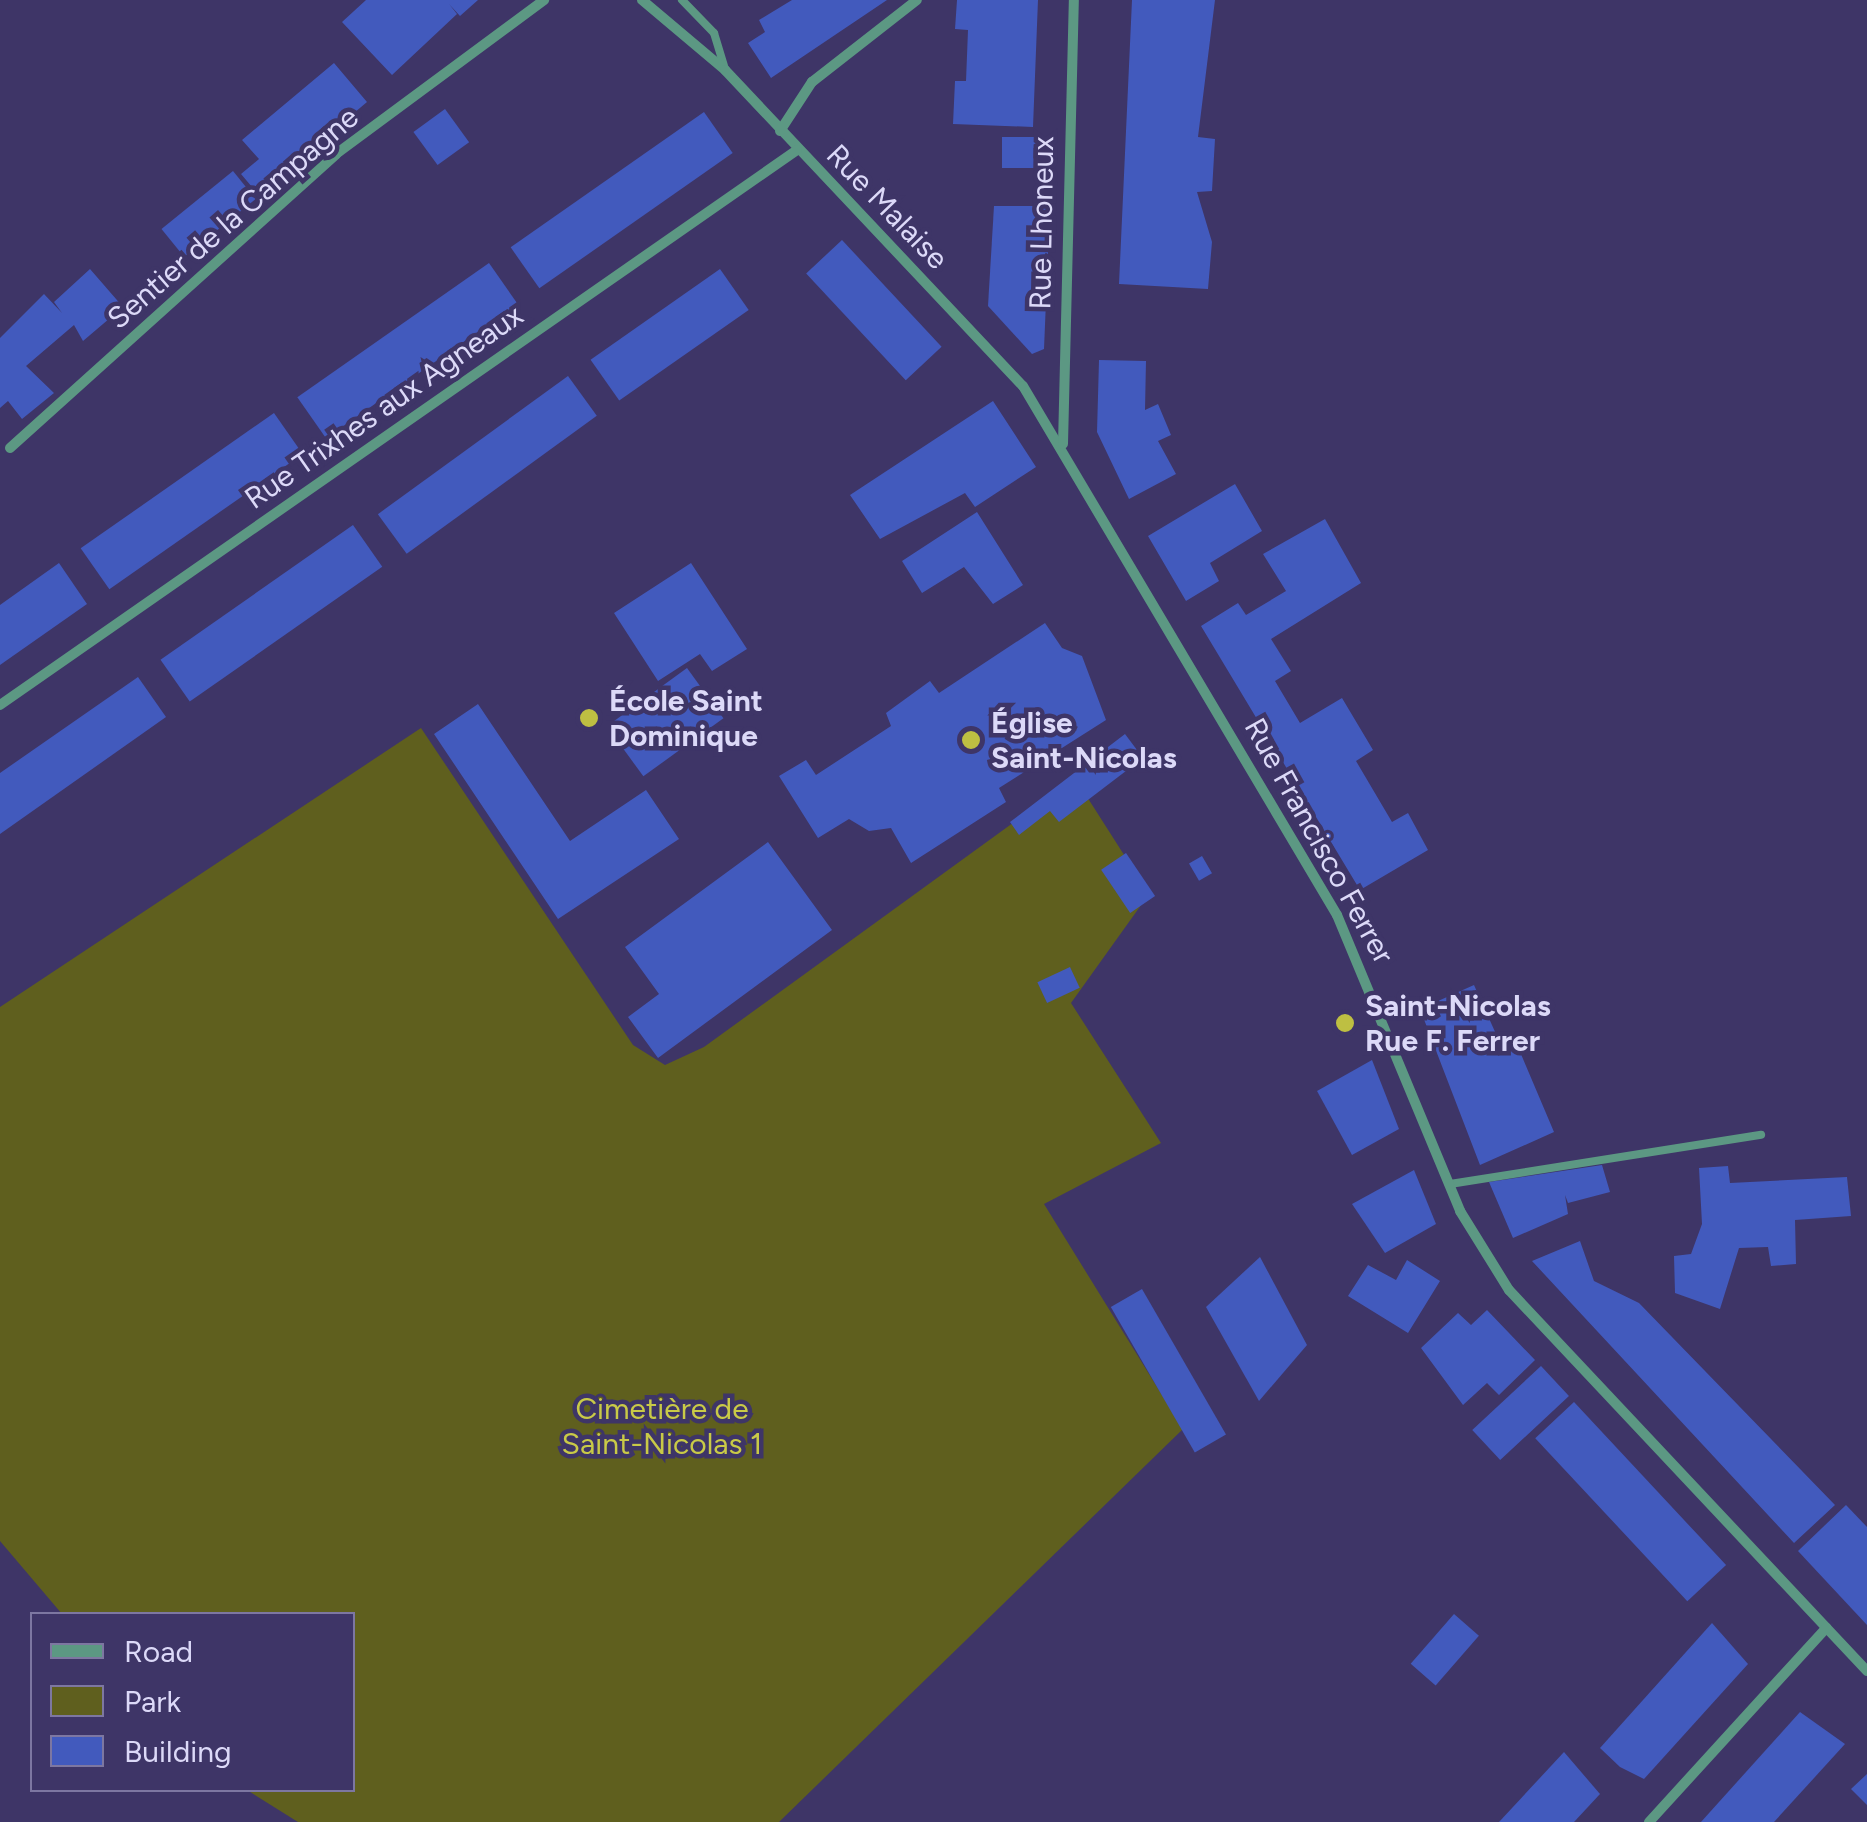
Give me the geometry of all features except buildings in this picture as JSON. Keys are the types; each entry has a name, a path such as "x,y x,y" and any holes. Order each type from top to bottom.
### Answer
{"street":[{"name":"Sentier de la Campagne","path":"10,448 336,154 544,0"},
{"path":"642,0 725,70"},
{"path":"780,131 812,82 917,0"},
{"name":"Rue Lhoneux","path":"1063,446 1074,0"},
{"name":"Rue Malaise","path":"725,70 1023,386 1063,446"},
{"name":"Rue Trixhes aux Agneaux","path":"0,705 797,150"},
{"name":"Rue Francisco Ferrer","path":"1063,446 1336,914 1450,1184 1510,1290 1867,1671"},
{"path":"1649,1822 1826,1628"}],"lane":[{"name":"Rue Malaise","path":"682,0 714,34 725,70"},
{"path":"1450,1184 1761,1135"}],"green space":[{"name":"Cimetière de Saint-Nicolas 1","path":"421,728 633,1045 665,1065 704,1047 1075,778 1149,894 1071,1003 1161,1143 1044,1204 1183,1429 779,1822 298,1822 250,1792 355,1792 355,1612 60,1612 0,1541 0,1007"}],"place":[{"name":"École Saint Dominique","path":"589,718"},
{"name":"Église Saint-Nicolas","path":"971,740"},
{"name":"Saint-Nicolas Rue F. Ferrer","path":"1345,1023"}]}
